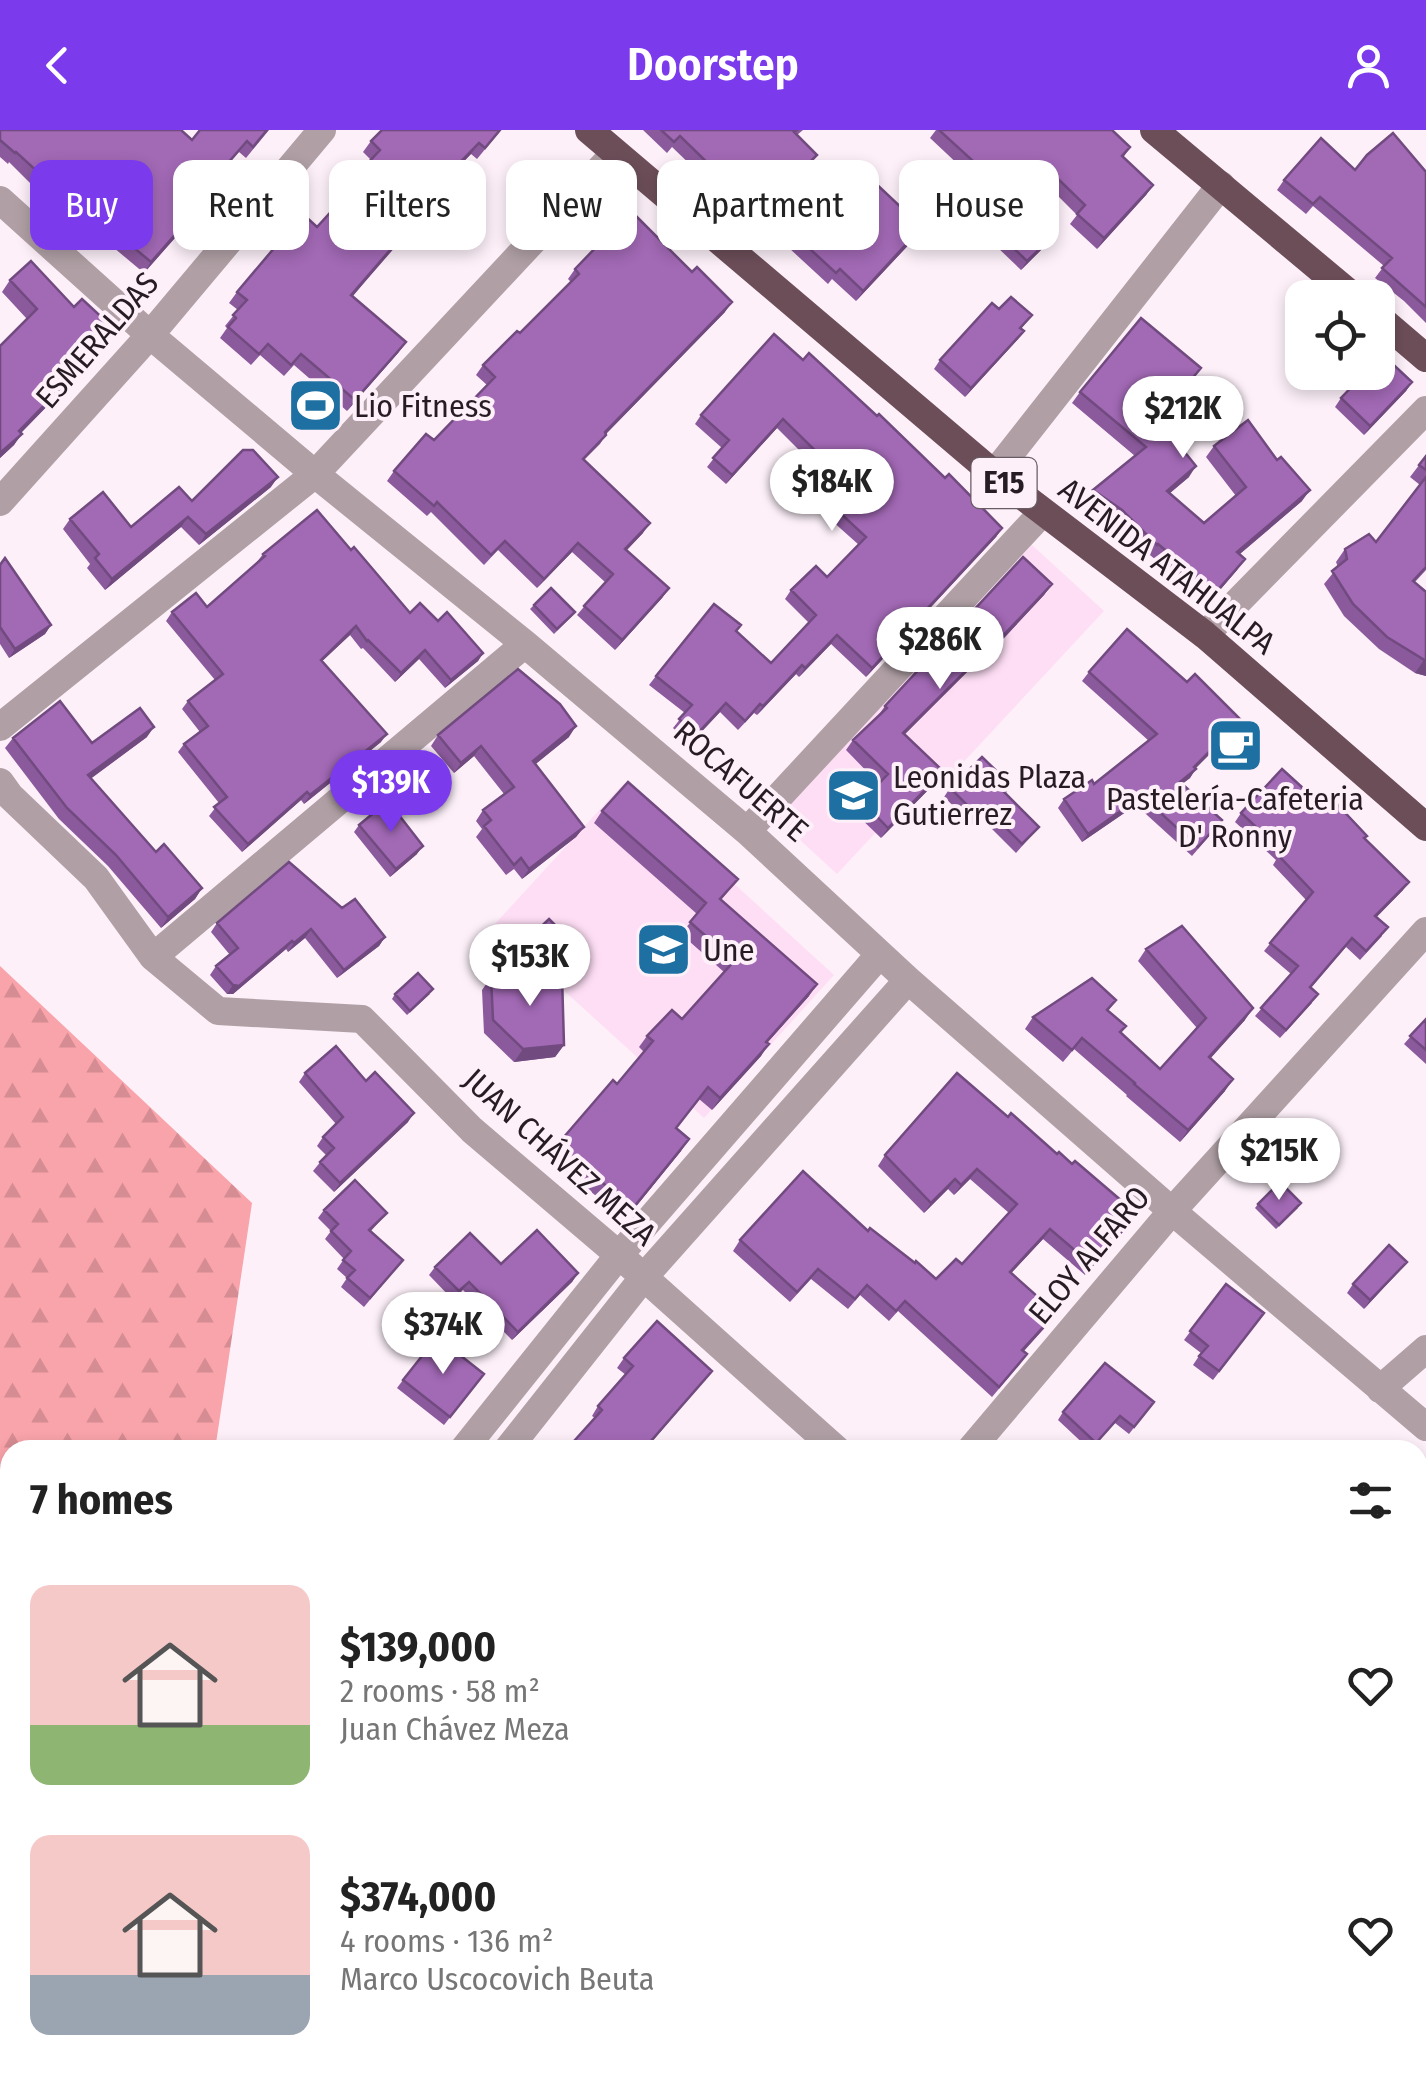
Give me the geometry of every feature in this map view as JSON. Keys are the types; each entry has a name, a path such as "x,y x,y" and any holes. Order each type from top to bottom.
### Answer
{"highway":[{"name":"AVENIDA ATAHUALPA","path":"589,130 994,474 1205,635 1426,827"},
{"path":"1154,130 1334,280"},
{"path":"1395,332 1426,358"}],"street":[{"name":"ESMERALDAS","path":"0,502 150,335 322,130"},
{"path":"0,727 315,474 616,154"},
{"path":"994,474 1221,185"},
{"name":"ROCAFUERTE","path":"0,200 150,335 747,831 908,980 1426,1427"},
{"path":"1205,635 1426,410"},
{"path":"747,831 1042,513"},
{"path":"153,957 525,644"},
{"name":"JUAN CHÁVEZ MEZA","path":"3,799 96,878 153,957 218,1011 362,1020 472,1130 826,1440"},
{"name":"ELOY ALFARO","path":"978,1440 1172,1211 1426,931"},
{"path":"472,1440 618,1255 880,954"},
{"path":"514,1440 644,1278 908,980"},
{"path":"1380,1389 1426,1349"}],"shaded area":[{"path":"1032,545 1104,611 944,783 932,772 837,874 777,819"},
{"name":"Une","path":"624,783 834,975 704,1118 493,926"}],"green space":[{"path":"0,966 252,1203 216,1440 0,1440"}],"building":[{"path":"0,130 181,130 192,140 200,130 267,130 253,147 247,141 230,160 173,160 173,237 151,262 137,250 153,250 153,160 30,160 30,165 0,140"},
{"path":"382,130 500,130 485,148 479,143 462,160 371,160 380,150 371,141"},
{"path":"661,130 797,130 794,132 817,155 812,160 705,160 680,136 674,142"},
{"path":"939,130 1112,130 1130,147 1122,156 1153,185 1104,238 1077,214 1085,205 1059,180 1059,160 972,160"},
{"path":"1393,133 1426,172 1426,307 1382,268 1392,258 1320,197 1313,204 1284,180 1321,138 1355,170"},
{"path":"879,186 899,205 901,250 863,291 840,269 836,273 811,250 879,250"},
{"path":"329,214 329,250 390,250 351,295 406,342 355,400 301,354 291,365 268,344 259,354 228,327 247,300 237,292 273,250 309,250 309,220 317,227"},
{"path":"637,217 657,237 657,250 670,250 692,272 697,267 732,302 583,459 650,523 625,549 669,588 622,640 584,606 613,574 578,543 544,579 505,541 491,555 437,502 434,506 394,471 426,434 434,440 495,377 483,365 579,274 575,269 593,250 637,250"},
{"path":"1016,250 1039,250 1027,261"},
{"path":"31,261 74,307 82,299 108,323 61,380 65,384 0,453 0,346 37,309 10,280"},
{"path":"1011,297 1032,315 1020,328 1024,331 971,388 940,360 992,303 999,309"},
{"path":"1141,318 1201,368 1158,419 1196,466 1167,491 1204,523 1246,487 1214,446 1248,420 1277,460 1281,457 1310,490 1237,552 1245,559 1216,592 1157,545 1122,510 1093,490 1146,447 1080,392"},
{"path":"774,334 803,360 809,353 945,478 949,474 1002,528 872,668 837,635 745,721 726,703 696,735 679,719 692,705 656,676 714,604 741,625 736,631 771,663 816,615 791,590 816,566 827,577 866,537 811,482 829,464 783,419 732,475 713,458 729,440 701,415"},
{"path":"1395,366 1412,382 1370,426 1341,398 1349,390 1395,390"},
{"path":"243,450 253,450 278,477 206,534 188,517 112,579 95,558 99,554 70,519 103,492 131,527 179,487 192,501"},
{"path":"1426,477 1426,567 1413,581 1426,592 1426,661 1387,637 1353,604 1332,571 1347,559 1345,549 1369,534 1376,542"},
{"path":"317,510 410,613 420,603 438,621 447,612 483,653 451,680 425,650 401,673 356,626 321,660 387,734 310,795 307,792 248,844 214,807 227,797 184,744 208,726 188,701 223,674 172,612 196,593 207,607"},
{"path":"1023,557 1052,584 903,733 943,771 888,828 862,801 888,774 853,740 887,708"},
{"path":"5,558 51,625 15,649 0,627 0,565"},
{"path":"551,588 575,612 557,629 534,605"},
{"path":"1127,629 1187,682 1195,674 1241,720 1180,782 1222,820 1198,847 1142,796 1088,834 1064,799 1092,780 1094,784 1157,734 1089,672"},
{"path":"518,669 560,704 576,726 533,761 584,827 529,869 521,858 514,865 484,826 491,820 483,810 514,787 481,746 461,763 438,735"},
{"path":"60,701 92,743 140,708 154,727 88,775 156,852 164,844 202,888 168,917 116,855 67,808 13,738"},
{"path":"982,757 1011,785 1004,792 1039,827 1022,844 989,811 981,819 950,788"},
{"path":"1282,769 1327,810 1335,802 1367,836 1364,838 1409,882 1375,916 1388,927 1366,951 1352,938 1310,987 1318,994 1286,1030 1261,1008 1298,966 1270,943 1313,892 1279,856 1283,852 1241,813"},
{"path":"628,782 738,879 720,899 817,984 720,1098 708,1087 676,1128 689,1139 633,1208 557,1145 613,1080 617,1084 653,1041 647,1036 672,1010 682,1019 734,961 690,922 706,903 602,811"},
{"path":"388,801 423,846 396,869 359,825"},
{"path":"289,862 342,908 355,899 385,937 344,970 311,929 239,986 233,985 216,966 238,948 217,923"},
{"path":"549,919 570,940 559,951 559,967 531,936"},
{"path":"1182,926 1253,1008 1209,1057 1233,1079 1188,1130 1082,1038 1072,1050 1033,1017 1092,978 1116,1000 1107,1010 1126,1026 1120,1032 1160,1069 1206,1018 1146,949"},
{"path":"418,973 433,989 410,1011 395,994"},
{"path":"562,975 564,1045 523,1049 493,1020 491,977"},
{"path":"1426,1019 1426,1050 1410,1036"},
{"path":"336,1046 366,1081 375,1072 414,1113 340,1183 320,1162 334,1148 323,1137 343,1117 305,1073"},
{"path":"957,1073 1057,1154 1072,1164 1075,1161 1137,1214 1092,1265 1050,1229 1010,1272 1056,1313 1022,1350 1027,1354 999,1387 905,1301 896,1311 867,1285 855,1299 818,1269 797,1292 740,1240 803,1171 868,1231 870,1228 936,1279 956,1259 962,1264 1017,1204 977,1169 961,1185 955,1179 931,1203 885,1155"},
{"path":"355,1180 387,1213 369,1230 403,1260 370,1298 347,1278 355,1270 343,1260 351,1251 331,1231 338,1224 324,1210"},
{"path":"1280,1182 1301,1203 1279,1225 1258,1204"},
{"path":"537,1230 578,1273 518,1332 469,1282 459,1291 435,1267 470,1233 501,1264"},
{"path":"1389,1245 1407,1262 1370,1300 1353,1284"},
{"path":"1226,1284 1264,1313 1219,1371 1199,1356 1208,1346 1190,1331"},
{"path":"657,1321 712,1371 652,1440 575,1440 633,1366 624,1358"},
{"path":"437,1337 484,1374 450,1417 403,1380"},
{"path":"1105,1363 1154,1402 1134,1427 1120,1416 1099,1440 1093,1440 1063,1412"}],"place":[{"name":"Lio Fitness","path":"315,406"},
{"name":"Pastelería-Cafeteria D' Ronny","path":"1235,745"},
{"name":"Leonidas Plaza Gutierrez","path":"854,795"},
{"name":"Une","path":"664,950"}]}
